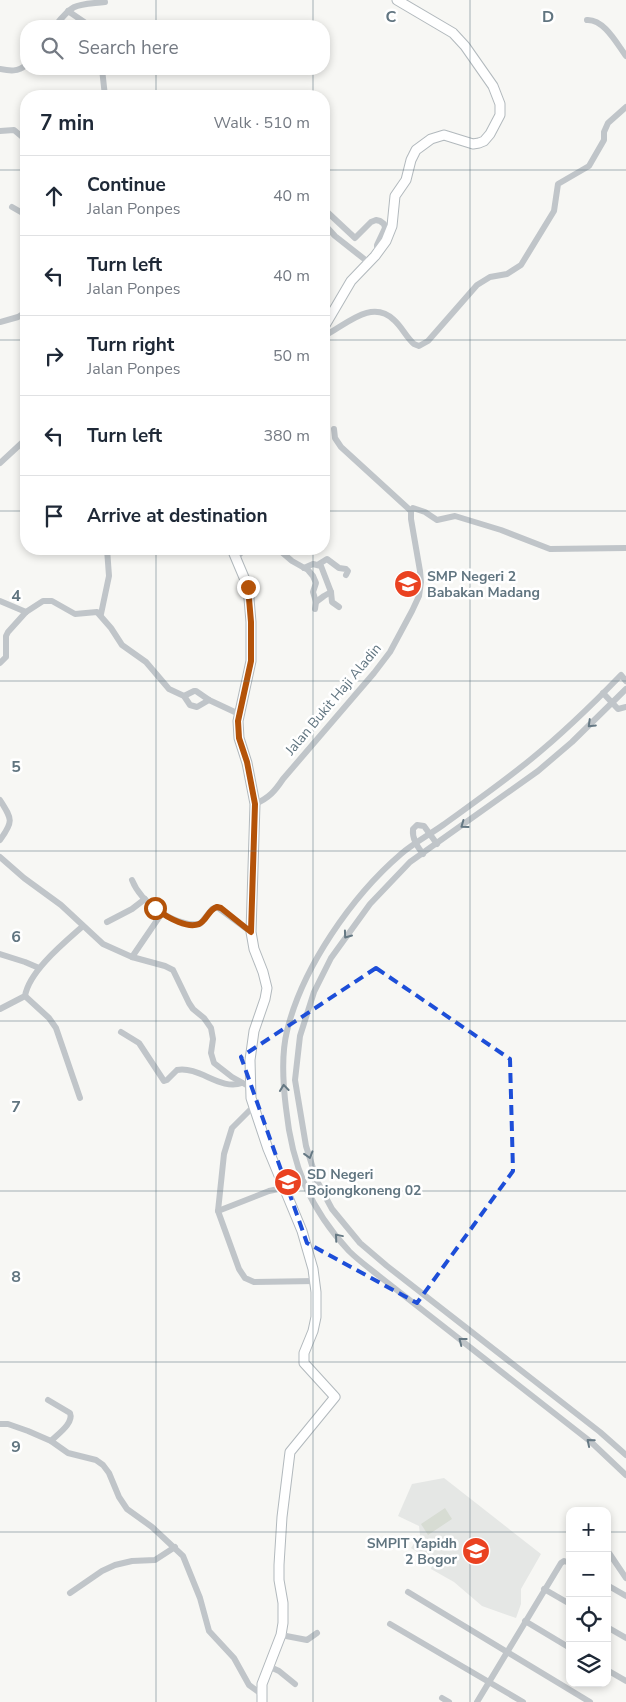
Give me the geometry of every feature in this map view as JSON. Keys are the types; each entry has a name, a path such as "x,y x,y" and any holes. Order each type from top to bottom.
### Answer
{"street":[{"path":"330,317 351,281 386,241 392,226 395,196 406,180 411,160 416,150 431,139 444,135 473,144 479,143 490,134 500,115 500,104 492,86 466,46 453,33 397,0"},
{"path":"60,20 74,6 105,2"},
{"path":"68,10 82,20"},
{"path":"587,20 595,21 603,26 626,56"},
{"path":"0,69 9,71 20,69"},
{"path":"103,75 104,90"},
{"path":"330,333 371,311 382,313 392,318 414,344 419,346 428,341 477,285 490,277 507,274 521,265 554,211 558,184 589,166 604,140 604,132 608,123 626,107"},
{"path":"0,131 14,130 20,135"},
{"path":"12,207 20,212"},
{"path":"330,216 354,238 371,222 380,221 385,228 377,246 377,253"},
{"path":"330,231 368,262"},
{"path":"0,322 20,316"},
{"path":"334,429 335,438 341,447 411,510 417,508 438,520 455,516 501,530 550,549 626,548"},
{"path":"0,463 20,445"},
{"name":"Jalan Bukit Haji Aladin","path":"255,804 266,800 273,793 374,673 400,635 419,596 421,582 411,510"},
{"path":"100,614 109,576 107,555"},
{"path":"235,555 248,587 251,622 251,661 239,714 239,738 247,762 255,804 251,932 254,949 263,972 266,988 265,999 254,1031 246,1085 310,1256 315,1281 316,1323 303,1358 309,1369 334,1397 290,1452 282,1517 279,1565 279,1589 283,1613 281,1635 268,1666 261,1697"},
{"path":"285,555 304,568 315,579 316,586 313,592 315,605 324,596 332,592"},
{"path":"304,568 313,564 319,564 327,559 336,566 346,569 348,571 346,575"},
{"path":"319,564 332,592 334,604 339,607"},
{"path":"0,663 6,657 6,636 11,628 26,612 47,600 75,614 93,611 100,614 122,645 146,662 169,689 184,696 187,702 194,707 208,700"},
{"path":"0,601 26,612"},
{"path":"626,681 621,675 562,733 529,761 416,844 402,852 360,896 320,952 302,987 286,1032 283,1080 286,1114 293,1151 305,1187 321,1217 350,1252 591,1442 626,1474"},
{"path":"626,689 572,742 538,771 438,844 410,862 370,904 331,958 314,992 300,1036 296,1080 306,1146 317,1182 332,1209 360,1243 577,1414 626,1455"},
{"path":"184,696 194,691 208,700 239,714"},
{"path":"603,694 618,708 626,707"},
{"path":"0,800 8,810 10,824 0,840"},
{"path":"423,854 412,835 412,829 417,825 424,826 438,844"},
{"path":"0,857 24,878 51,896 103,944 132,957 173,970 189,1004 204,1018 211,1028 213,1039 211,1053 214,1062 246,1085"},
{"path":"132,880 136,890 144,899 162,913 179,922 192,925 202,922 212,909 217,907 221,908 251,932"},
{"path":"107,922 132,909 144,899"},
{"path":"132,957 162,913"},
{"path":"25,996 39,968 83,926"},
{"path":"0,954 39,968"},
{"path":"0,1008 25,996"},
{"path":"25,996 49,1018 56,1028 80,1098"},
{"path":"121,1032 139,1043 164,1081 177,1070 185,1070 198,1072 222,1082 246,1085"},
{"path":"253,1107 232,1128 224,1154 218,1211 239,1269 245,1278 254,1282 315,1281"},
{"path":"218,1211 269,1191 283,1188"},
{"path":"48,1400 72,1416 67,1425 52,1441"},
{"path":"552,1412 559,1400"},
{"path":"569,1425 577,1414"},
{"path":"0,1424 8,1424 52,1441 68,1453 96,1460 103,1465 109,1473 118,1496 127,1509 140,1517 175,1547 188,1565 209,1631 234,1658 249,1685 261,1697"},
{"path":"70,1593 102,1571 132,1561 155,1560 175,1547"},
{"path":"608,1552 626,1578"},
{"path":"477,1702 544,1589 561,1563 566,1562"},
{"path":"611,1587 626,1596"},
{"path":"544,1589 566,1602"},
{"path":"408,1592 590,1702"},
{"path":"525,1621 566,1646"},
{"path":"390,1624 524,1702"},
{"path":"611,1629 626,1638"},
{"path":"281,1635 306,1640 317,1633"},
{"path":"268,1666 279,1671 294,1684"},
{"path":"611,1672 626,1681"},
{"path":"442,1698 449,1702"}],"highlighted area":[{"path":"376,968 510,1059 513,1171 417,1303 307,1243 241,1057"}],"shaded area":[{"name":"SMPIT Yapidh 2 Bogor","path":"444,1478 541,1554 521,1589 521,1604 516,1618 482,1606 454,1582 431,1569 433,1562 411,1548 420,1535 419,1526 398,1516 412,1484"},
{"path":"445,1508 452,1519 428,1535 421,1524"}],"place":[{"name":"SMP Negeri 2 Babakan Madang","path":"408,584"},
{"name":"SD Negeri Bojongkoneng 02","path":"288,1182"},
{"name":"SMPIT Yapidh 2 Bogor","path":"476,1551"}],"route":[{"path":"155,908 168,917 192,925 200,924 212,909 217,907 221,908 251,932 255,804 247,762 239,738 238,721 251,661 251,622 248,587"}]}
